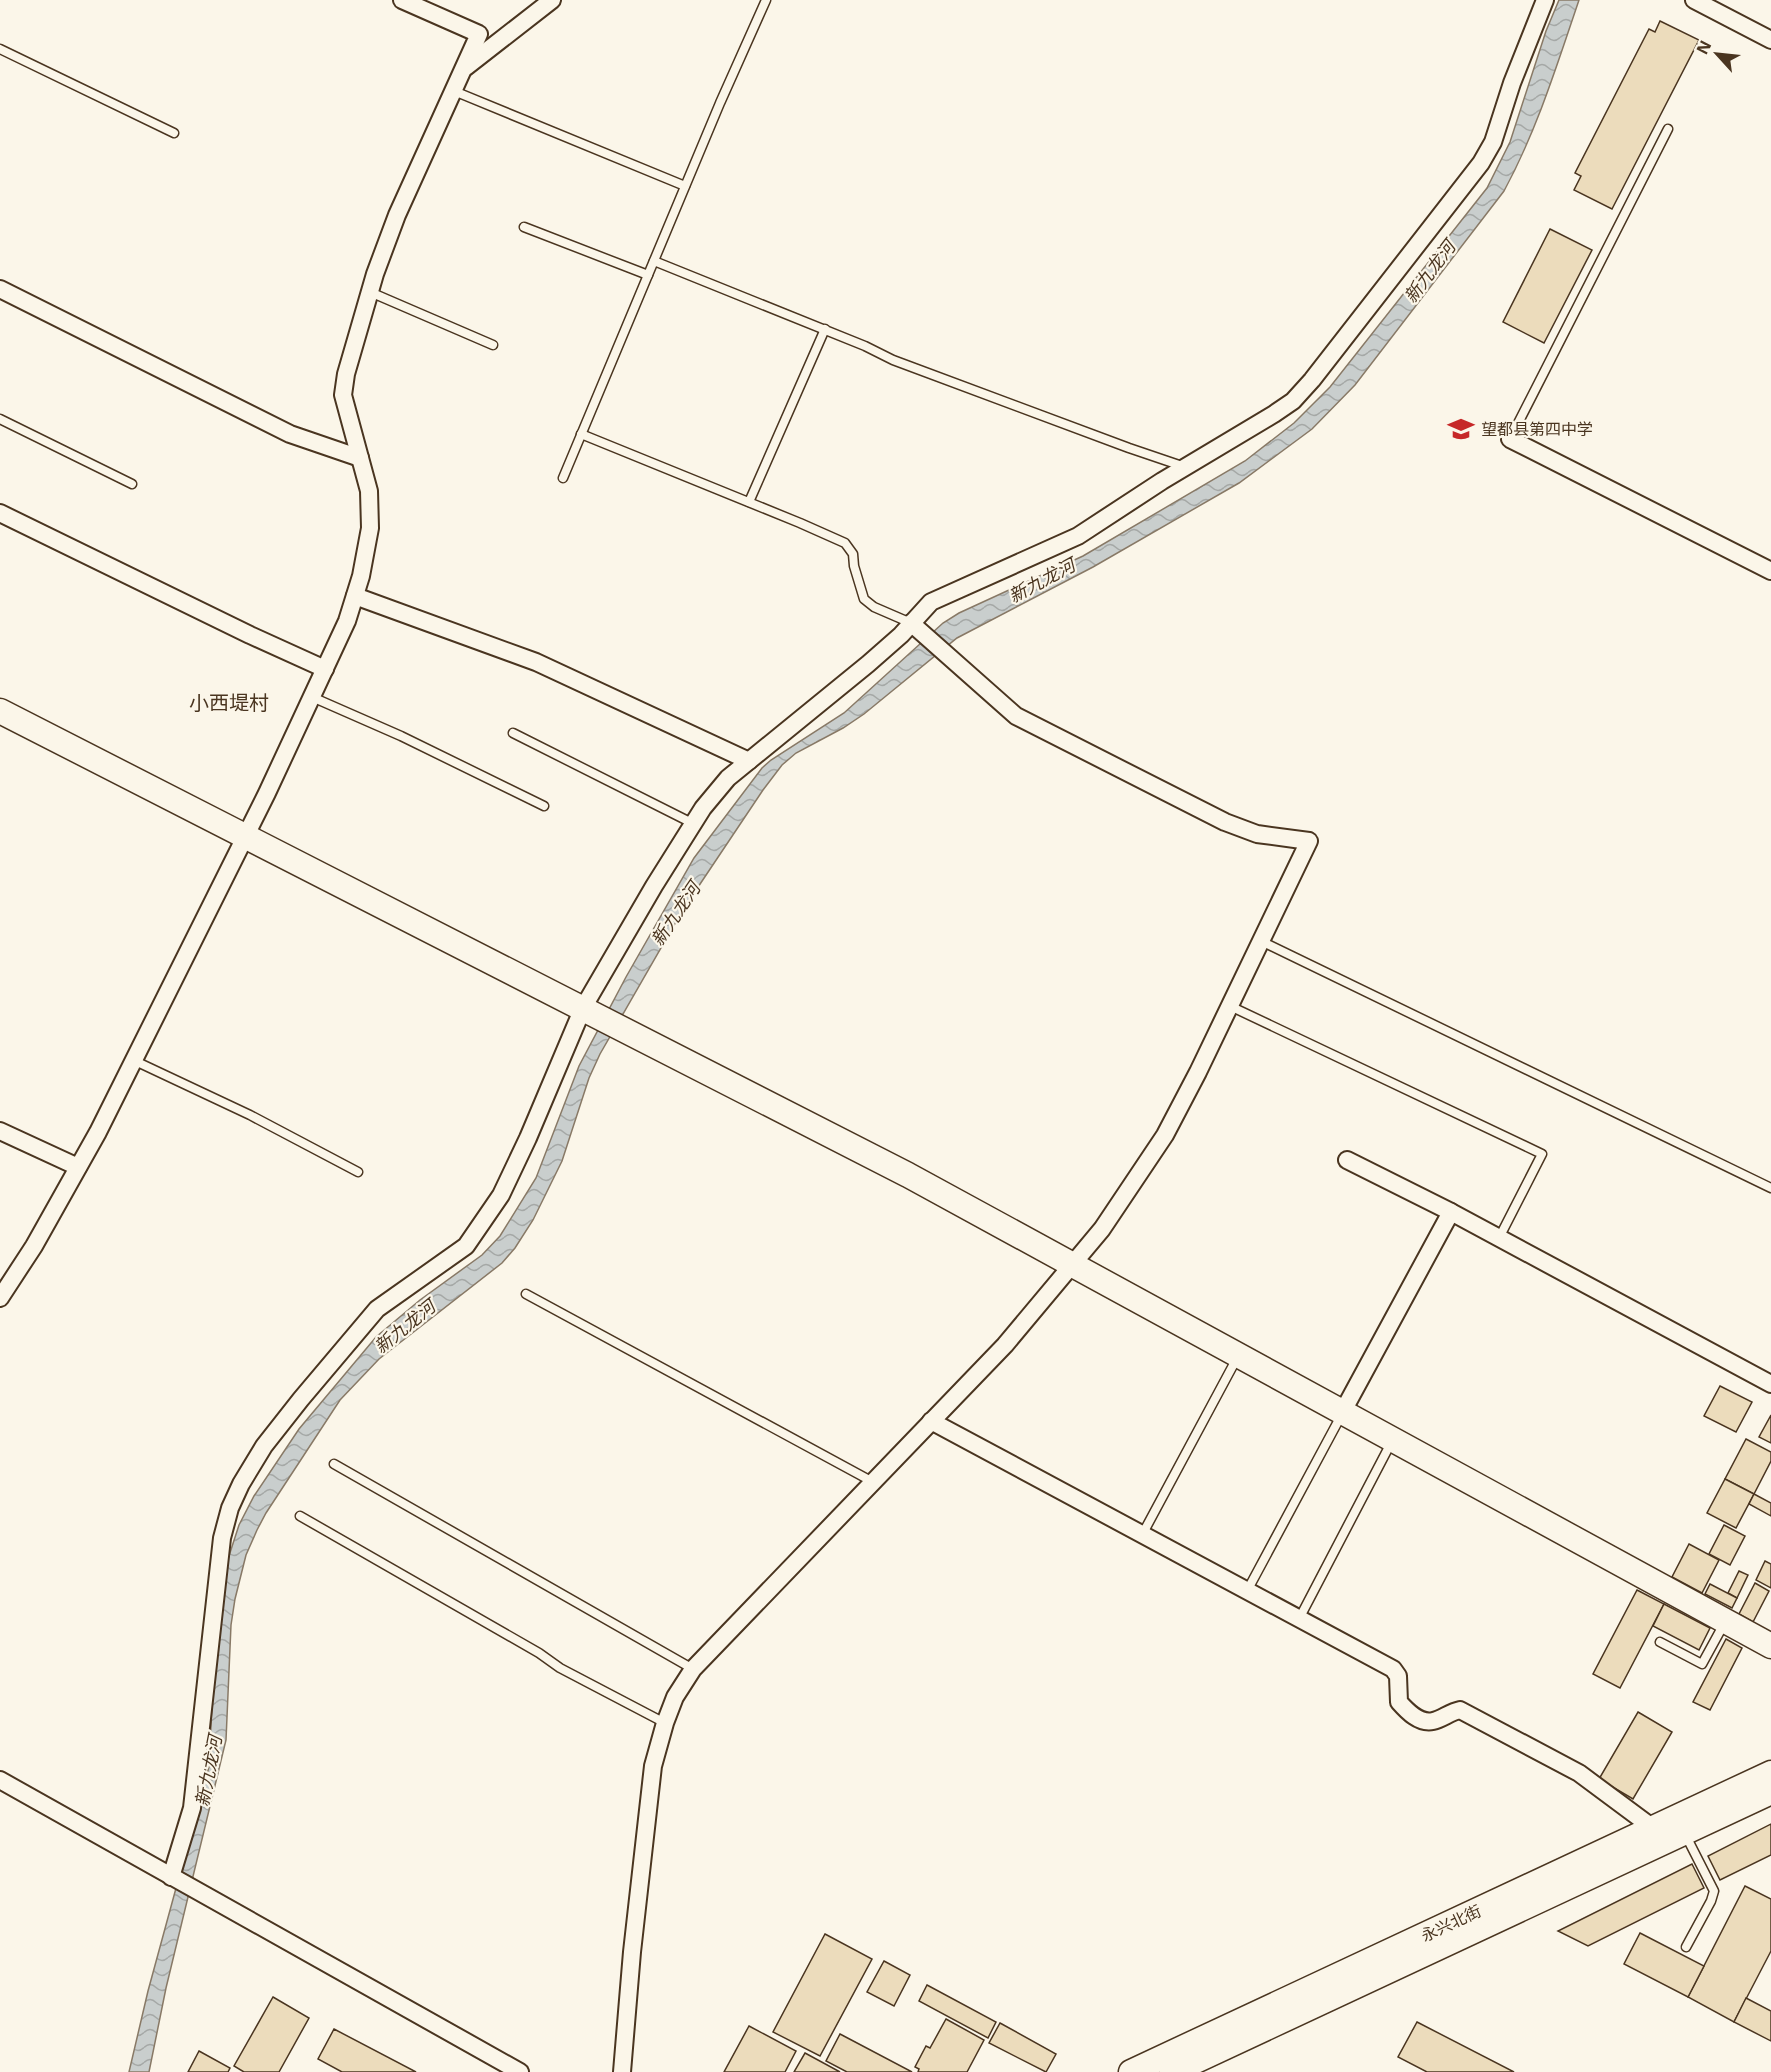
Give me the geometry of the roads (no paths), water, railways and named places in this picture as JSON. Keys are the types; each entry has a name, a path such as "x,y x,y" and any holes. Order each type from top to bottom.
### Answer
{"street":[{"path":"2,1291 34,1246 134,1060 246,836 347,621 355,596 370,528 369,491 343,395 346,374 370,292 397,214 479,34 402,0"},
{"path":"463,69 552,0"},
{"path":"171,1877 192,1808 222,1538 230,1508 241,1484 264,1446 377,1310 466,1246 501,1194 528,1138 583,1008 654,886 703,808 728,778 868,664 901,635 931,602 1078,536 1293,400 1481,163 1493,142 1512,83 1545,0"},
{"path":"1694,0 1771,40"},
{"path":"0,289 290,434 360,458"},
{"path":"1510,439 1771,571"},
{"path":"0,513 250,635 325,669"},
{"path":"355,596 536,662 749,761"},
{"path":"622,2072 632,1952 654,1766 664,1723 675,1697 693,1669 1005,1345 1102,1229 1165,1135 1309,841 1257,834 1225,822 1016,716 911,623"},
{"path":"0,711 908,1175 1771,1646"},
{"path":"0,1131 78,1167"},
{"path":"1347,1160 1451,1212 1771,1384"},
{"path":"1342,1413 1451,1212"},
{"path":"931,1421 1393,1669 1398,1676 1399,1702 1414,1716 1424,1721 1432,1721 1460,1710 1579,1773 1653,1828"},
{"name":"永兴北街","path":"1131,2072 1771,1773"},
{"path":"0,1780 520,2072"},
{"name":"永兴北街","path":"1172,2072 1771,1792"}],"lane":[{"path":"563,478 685,186 766,0"},
{"path":"0,49 174,133"},
{"path":"454,91 685,186"},
{"path":"1510,439 1668,129"},
{"path":"524,227 648,275"},
{"path":"654,261 865,346 892,360 1185,467"},
{"path":"370,292 493,345"},
{"path":"749,502 825,330"},
{"path":"0,419 132,484"},
{"path":"582,434 845,543 853,554 854,566 864,599 874,607 911,623"},
{"path":"312,697 401,736 544,806"},
{"path":"513,733 694,824"},
{"path":"1261,941 1771,1188"},
{"path":"1230,1006 1542,1154 1499,1238"},
{"path":"134,1060 250,1116 357,1172"},
{"path":"526,1294 873,1482"},
{"path":"1142,1535 1238,1356"},
{"path":"1246,1591 1342,1413"},
{"path":"1299,1619 1392,1441"},
{"path":"334,1464 693,1669"},
{"path":"300,1515 539,1653 560,1668 664,1723"},
{"path":"1660,1642 1702,1664 1725,1621"},
{"path":"1684,1832 1714,1892 1686,1947"}],"water":[{"name":"新九龙河","path":"1559,0 1579,0 1527,145 1504,191 1355,385 1312,429 1239,483 1093,567 957,638 864,714 796,753 782,765 684,908 600,1054 589,1078 562,1161 533,1220 515,1248 502,1263 379,1359 340,1400 266,1513 246,1555 231,1625 226,1740 166,1988 149,2072 129,2072 148,1991 209,1767 214,1665 227,1562 239,1525 254,1496 299,1429 376,1337 420,1300 482,1255 500,1236 536,1178 579,1066 626,977 694,858 762,768 844,713 943,623 959,613 1083,556 1245,461 1294,423 1330,387 1487,188 1510,142 1546,31"}],"place":[{"name":"望都县第四中学","path":"1461,429"}],"district":[{"name":"小西堤村","path":"229,703"}]}
